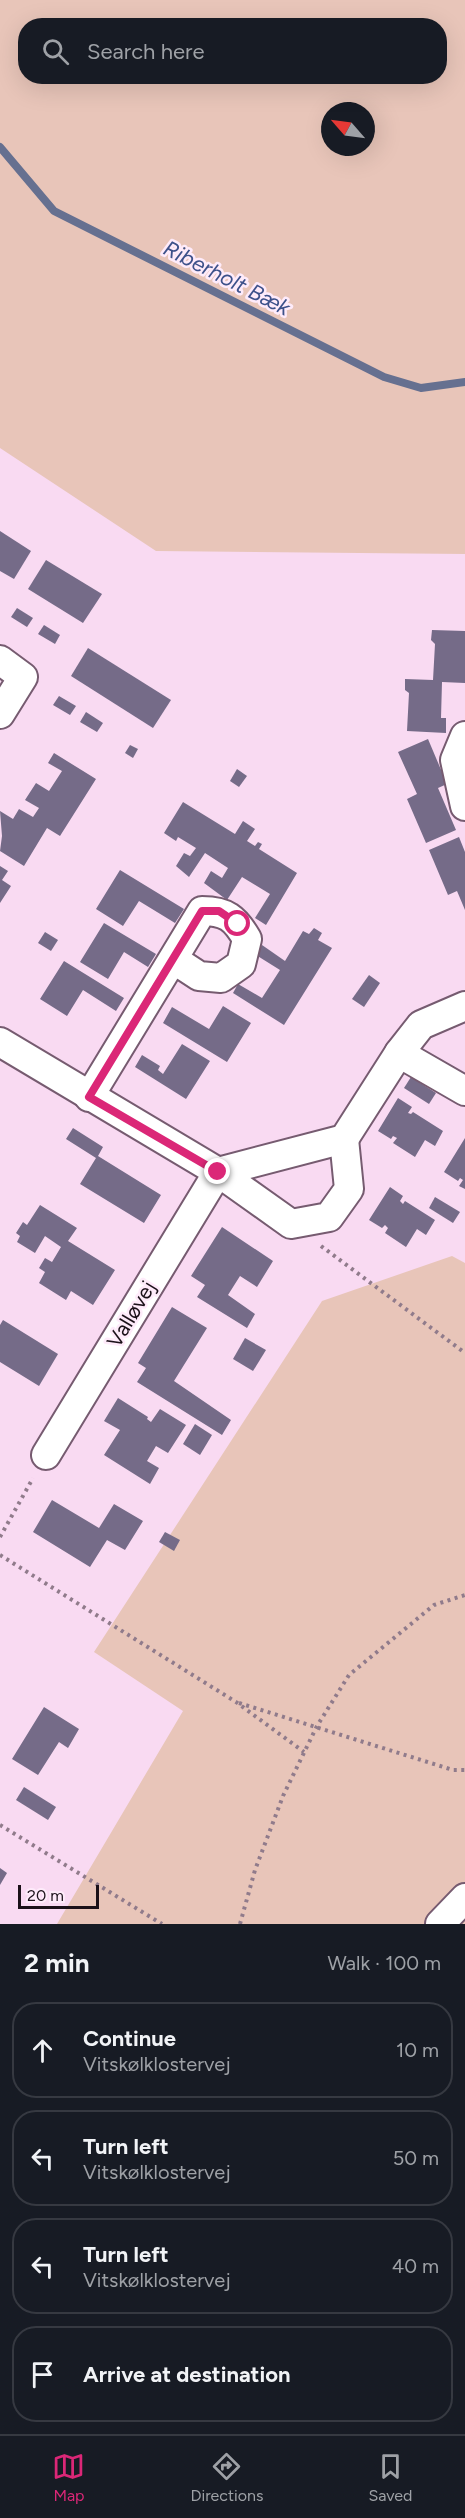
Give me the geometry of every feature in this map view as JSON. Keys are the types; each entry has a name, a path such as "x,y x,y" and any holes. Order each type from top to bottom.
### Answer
{"street":[{"path":"0,660 23,677 0,714"},
{"path":"465,736 455,760 465,806"},
{"path":"89,1097 172,959"},
{"path":"0,1042 218,1172 291,1224 328,1216 349,1189 344,1139 399,1053 421,1025 465,1006"},
{"path":"399,1053 465,1090"},
{"path":"218,1172 344,1139"},
{"name":"Valløvej","path":"46,1455 218,1172"},
{"path":"440,1924 465,1898"}],"path":[{"path":"291,1224 465,1353"},
{"path":"0,1537 46,1455"},
{"path":"0,1555 236,1702 304,1752"},
{"path":"240,1924 255,1869 282,1796 317,1726 349,1675 434,1605 465,1595"},
{"path":"236,1702 453,1770 465,1770"},
{"path":"0,1825 162,1924"}],"shaded area":[{"path":"0,0 465,0 465,554 156,551 0,448"},
{"path":"452,1256 465,1263 465,1924 57,1924 183,1711 94,1652 322,1301"}],"building":[{"path":"0,531 31,551 14,579 0,571"},
{"path":"46,560 102,594 83,623 28,589"},
{"path":"17,608 33,618 27,627 11,617"},
{"path":"44,625 60,635 55,644 38,634"},
{"path":"432,630 465,631 465,683 442,682 441,718 446,718 446,733 407,731 409,693 405,690 405,679 433,680 435,644 431,640"},
{"path":"88,648 171,700 153,728 71,676"},
{"path":"59,696 76,706 70,715 53,705"},
{"path":"86,712 103,723 97,732 80,722"},
{"path":"428,739 447,784 438,788 456,830 426,843 407,799 417,794 398,752"},
{"path":"130,745 138,749 133,758 125,753"},
{"path":"54,753 96,779 60,836 47,828 24,866 0,851 2,836 0,811 13,819 19,809 33,817 39,808 25,800 36,783 49,791 62,771 48,763"},
{"path":"237,769 247,776 239,787 230,781"},
{"path":"183,802 235,834 243,821 255,829 247,841 255,846 258,842 262,844 259,849 297,873 266,925 255,918 270,894 242,877 227,900 204,883 211,871 222,878 228,868 205,853 189,877 176,866 184,853 190,856 196,848 178,837 176,841 164,833"},
{"path":"459,837 465,852 465,910 457,891 448,895 429,850"},
{"path":"0,866 8,871 2,880 11,886 0,903"},
{"path":"120,870 184,909 175,923 139,901 123,926 96,909"},
{"path":"104,923 156,954 148,967 124,952 108,979 80,962"},
{"path":"314,928 322,933 318,940 332,948 284,1025 233,993 238,984 262,998 280,970 256,955 262,945 285,961 303,931 309,934"},
{"path":"45,932 58,940 51,951 38,943"},
{"path":"64,961 124,998 116,1011 83,990 67,1016 40,999"},
{"path":"369,975 380,983 364,1007 352,999"},
{"path":"223,1006 251,1023 227,1062 163,1023 172,1007 209,1029"},
{"path":"182,1044 210,1061 186,1099 135,1067 142,1055 160,1066 158,1070 163,1074"},
{"path":"411,1077 436,1093 429,1104 404,1088"},
{"path":"398,1098 412,1107 408,1113 413,1112 443,1131 435,1146 425,1140 415,1157 393,1143 397,1138 393,1136 391,1139 378,1131"},
{"path":"73,1128 103,1147 98,1156 161,1195 144,1223 80,1184 96,1158 66,1139"},
{"path":"465,1138 465,1189 459,1186 463,1180 460,1178 458,1181 444,1172"},
{"path":"390,1187 403,1196 400,1201 403,1204 405,1201 435,1220 426,1235 417,1229 406,1247 385,1233 388,1228 385,1225 382,1228 369,1220"},
{"path":"435,1197 460,1212 453,1223 429,1208"},
{"path":"40,1205 77,1228 68,1241 115,1270 93,1305 71,1291 66,1300 39,1283 45,1272 39,1268 45,1258 52,1262 61,1247 45,1236 35,1253 17,1242 20,1236 16,1233 23,1222 27,1225"},
{"path":"222,1227 273,1261 257,1287 240,1276 228,1295 255,1314 247,1328 197,1297 205,1285 191,1276"},
{"path":"172,1307 207,1328 174,1381 231,1420 222,1435 137,1382 146,1368 138,1363"},
{"path":"3,1320 58,1354 39,1386 0,1362 0,1325"},
{"path":"245,1338 266,1350 253,1371 233,1359"},
{"path":"118,1398 148,1417 147,1419 151,1422 160,1409 186,1425 168,1453 156,1446 147,1461 159,1468 150,1484 104,1455 120,1430 104,1421"},
{"path":"195,1424 212,1435 200,1455 183,1444"},
{"path":"52,1500 99,1528 114,1504 143,1521 125,1550 107,1540 90,1567 33,1532"},
{"path":"165,1532 180,1540 174,1551 159,1542"},
{"path":"44,1707 79,1729 68,1748 59,1742 38,1775 12,1759"},
{"path":"24,1787 56,1807 48,1820 16,1800"},
{"path":"0,1868 7,1873 0,1885"}],"waterway":[{"name":"Riberholt Bæk","path":"0,147 54,211 384,377 421,388 465,382"}],"route":[{"path":"218,1172 89,1097 202,911 219,911 238,924"}]}
